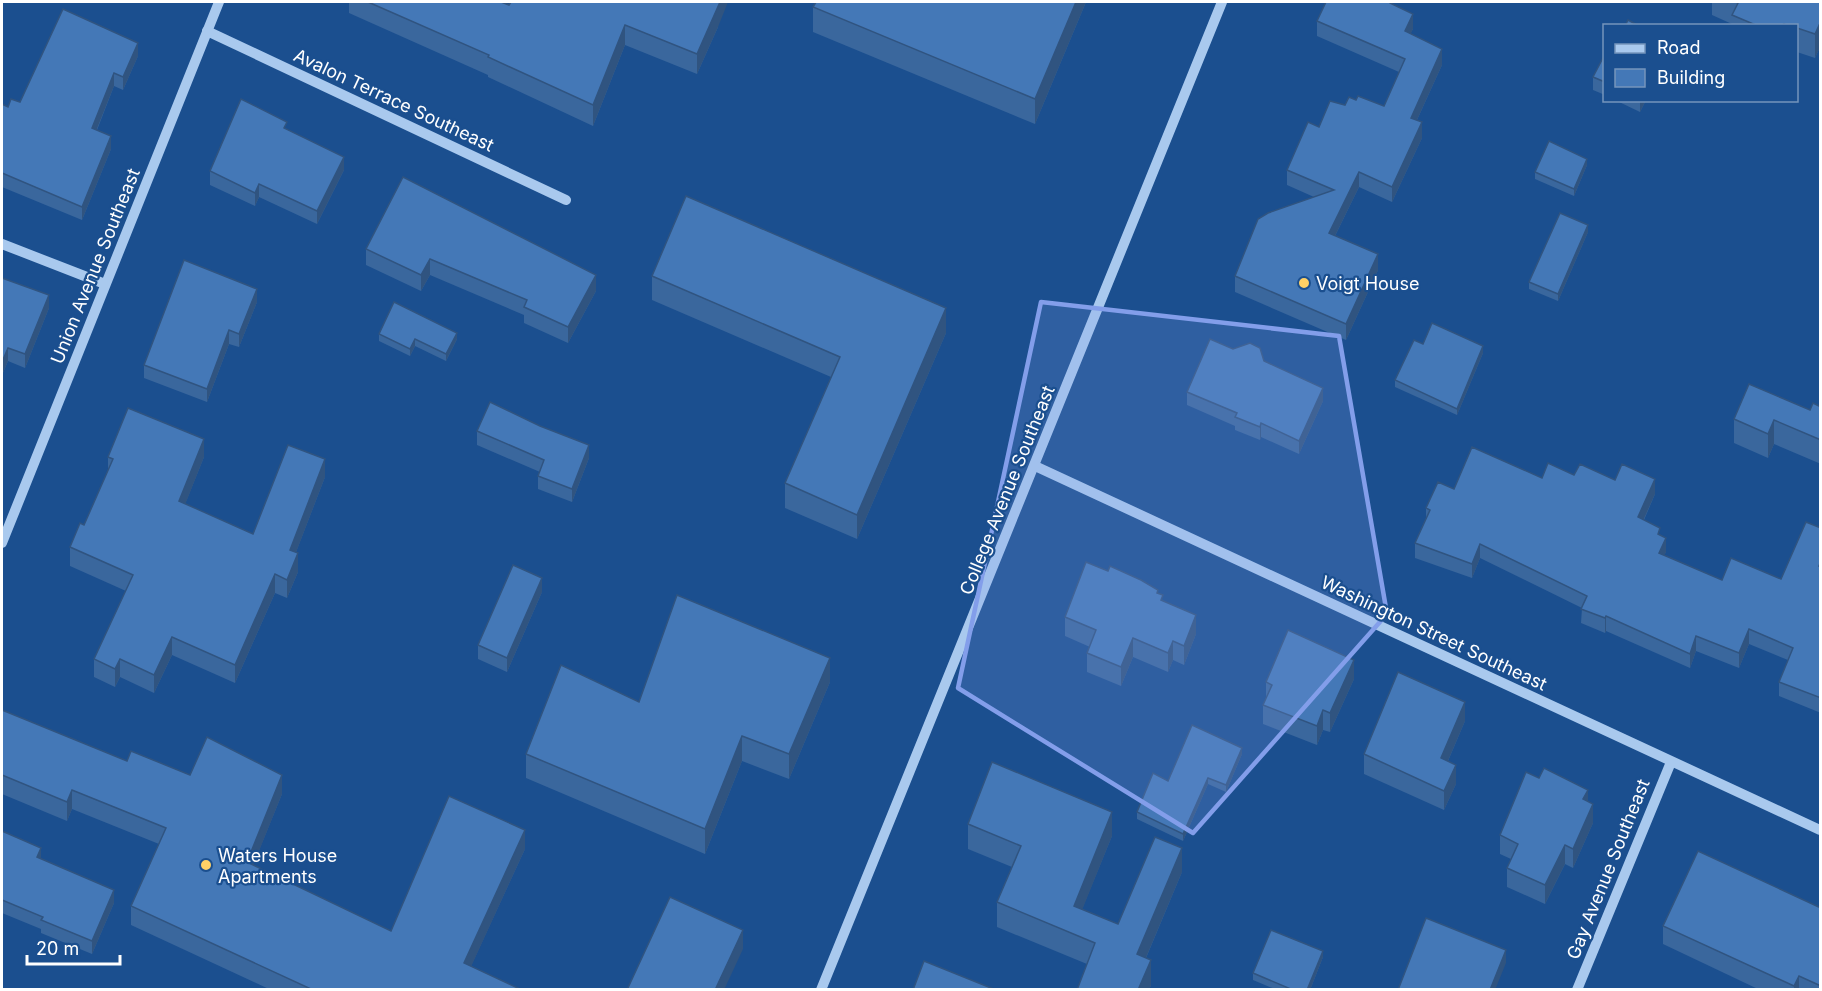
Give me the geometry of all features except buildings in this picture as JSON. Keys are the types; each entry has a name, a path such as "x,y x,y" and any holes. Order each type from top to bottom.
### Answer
{"street":[{"name":"Union Avenue Southeast","path":"2,543 219,2"},
{"name":"College Avenue Southeast","path":"821,990 1222,2"},
{"name":"Avalon Terrace Southeast","path":"207,31 566,200"},
{"path":"2,244 105,284"},
{"name":"Washington Street Southeast","path":"1035,466 1821,830"},
{"name":"Gay Avenue Southeast","path":"1577,990 1671,762"}],"highlighted area":[{"path":"1041,302 1339,336 1387,614 1193,833 958,688"}],"place":[{"name":"Voigt House","path":"1304,283"},
{"name":"Waters House Apartments","path":"206,865"}]}
